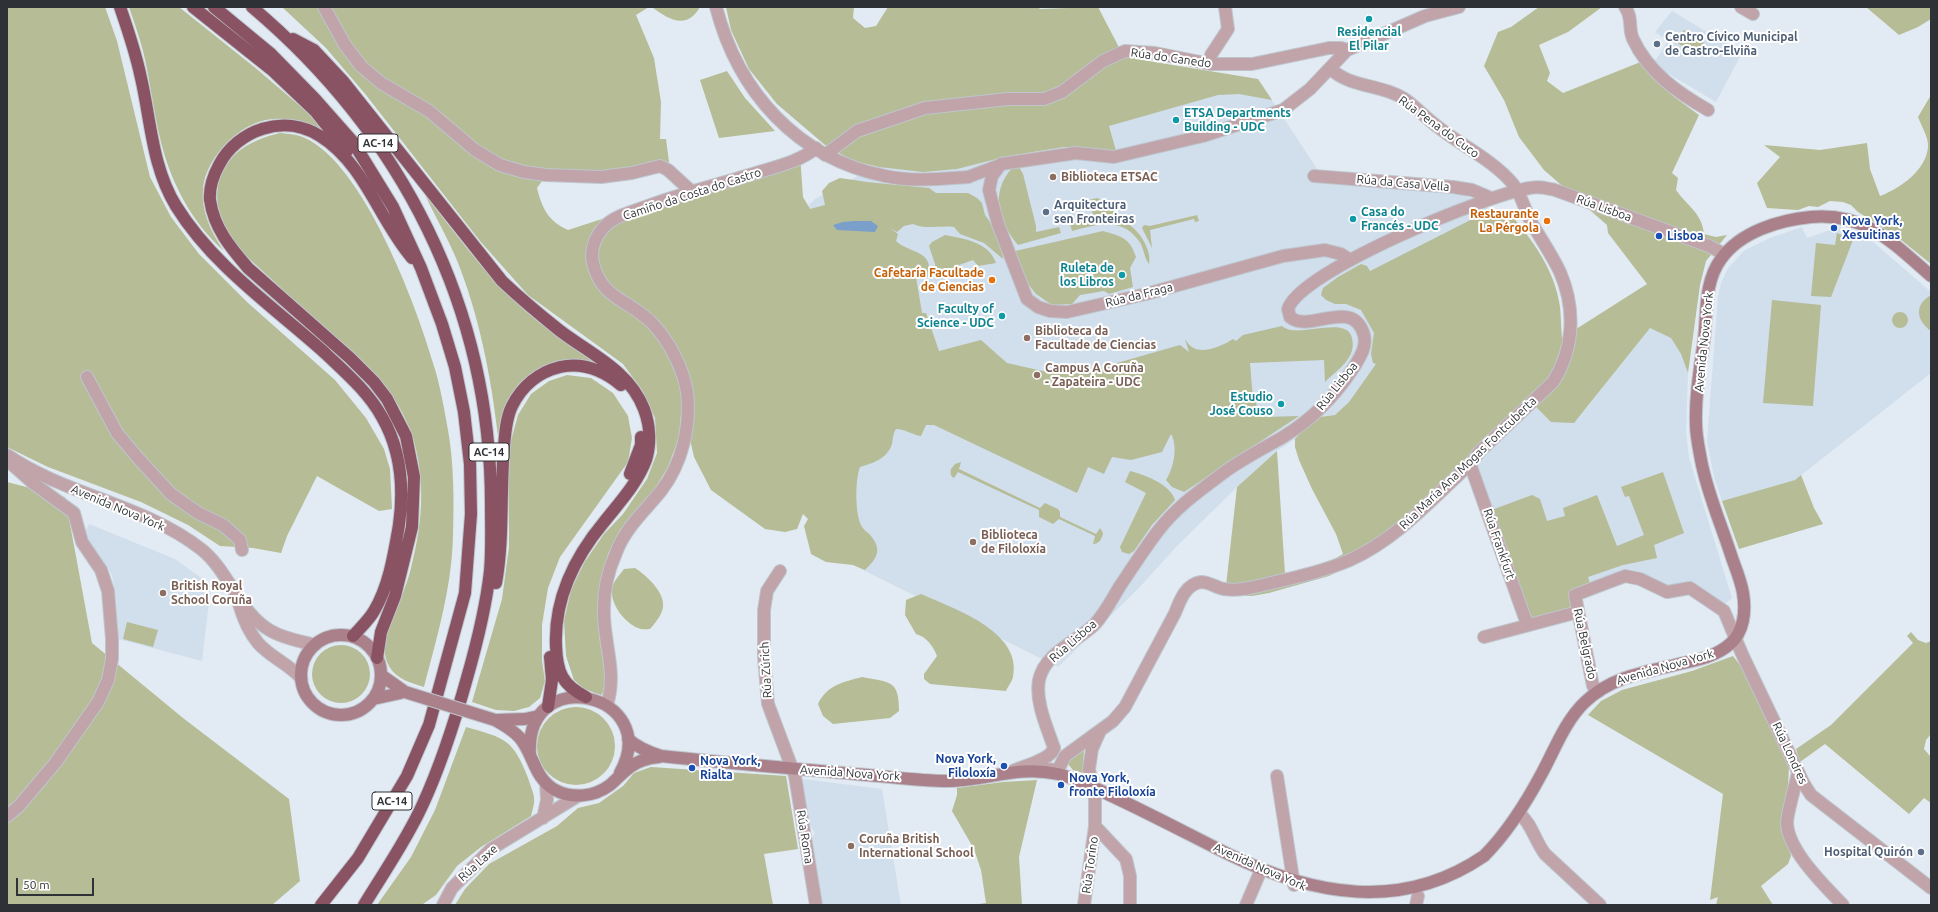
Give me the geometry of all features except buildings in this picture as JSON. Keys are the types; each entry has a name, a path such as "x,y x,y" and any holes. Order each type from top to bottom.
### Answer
{"highway":[{"path":"120,7 141,79 158,167 176,206 207,246 236,276 358,384 383,418 392,439 400,472 401,493 400,514 394,554 386,585 374,611 353,636"},
{"name":"AC-14","path":"193,7 272,70 316,112 363,171 381,200 393,207"},
{"name":"AC-14","path":"214,7 271,54 316,99 353,142 393,207 421,268 442,324 455,367 464,412 470,464 471,514 465,593 429,724 407,776 358,858 321,905"},
{"name":"AC-14","path":"252,7 284,34 347,102 379,144 408,190 429,230 446,270 470,341 483,399 491,485 490,571 478,638 453,727 423,804 411,829 364,905"},
{"path":"284,34 314,50 343,80 502,281 533,309 561,331 612,366 628,381 638,394 644,410 648,429 649,444 646,458 632,486 588,542 573,566 562,592 557,618 556,637 559,669 564,681 573,690 586,697"},
{"path":"377,658 381,632 395,596 412,527 414,477 406,436 387,399 374,382 350,358 248,268 234,252 222,236 214,218 210,198 212,179 225,154 242,138 256,130 274,126 297,127 319,135 337,149 351,166 364,183 399,244 421,268"},
{"path":"478,638 488,617 499,566 502,466 506,425 512,407 520,392 535,378 548,370 564,366 596,369 611,376 623,387 632,400 641,430 641,445 632,471 575,548 557,584 552,602 548,643 552,680 548,707"}],"main road":[{"name":"Avenida Nova York","path":"661,756 792,769 951,781 1013,771 1038,771 1061,774 1093,787 1261,870 1294,884 1326,895 1365,901 1417,900 1470,868 1502,837 1519,813 1565,728 1584,703 1610,683 1637,674 1710,657 1726,648 1736,638 1744,617 1743,590 1702,466 1696,425 1708,295 1714,270 1724,254 1754,232 1782,222 1825,216 1851,220 1883,235 1931,276"},
{"path":"333,635 353,636 367,645 377,658 381,675 377,692 373,699 360,710 349,714 327,712 318,707 310,699 304,689 301,678 302,666 306,654 315,645 333,635"},
{"path":"381,675 405,692 495,720 511,729 520,738 539,776 556,790 578,796 590,795 601,791 631,766 644,759 661,756"},
{"path":"373,699 405,692"},
{"path":"530,756 529,742 532,729 539,716 548,707 566,698 586,697 606,705 620,720 628,739 635,746 645,752 661,756"},
{"path":"495,720 525,719 539,716"},
{"path":"619,776 625,764 628,752 628,739"}],"street":[{"path":"324,7 345,45 361,66 381,83 429,111 475,150 500,165 524,172 546,175 601,177 632,173 660,166 668,170 690,191"},
{"path":"716,7 731,53 745,79 768,109 788,129 821,152 860,169 886,176 913,179 968,178 1006,164 1076,153 1114,157 1203,136 1283,110 1310,89 1347,50"},
{"path":"1210,64 1211,55 1228,29 1225,7"},
{"name":"Rúa do Canedo","path":"821,152 857,131 925,108 1008,99 1044,99 1062,92 1104,61 1125,51 1156,53 1210,64 1252,64 1329,48 1341,48 1347,50 1425,16 1459,7"},
{"path":"1625,7 1628,11 1634,41 1659,77 1685,97 1708,110"},
{"path":"1741,7 1753,14"},
{"name":"Rúa Pena do Cuco","path":"1330,69 1342,77 1390,92 1405,99 1438,127 1485,160 1512,184 1517,191"},
{"name":"Camiño da Costa do Castro","path":"606,705 612,684 604,606 606,585 616,553 628,529 661,490 673,473 684,440 687,415 687,392 679,367 667,342 648,320 634,308 615,297 603,287 595,274 591,255 594,241 604,227 614,219 627,213 690,191 792,162 821,152"},
{"path":"968,178 981,183 989,190 992,176 1006,164"},
{"name":"Rúa da Fraga","path":"993,204 998,176 1006,164"},
{"name":"Rúa da Casa Vella","path":"1314,176 1453,187 1472,190 1491,198"},
{"name":"Rúa Lisboa","path":"1060,765 1043,715 1039,693 1039,679 1050,660 1096,622 1145,548 1171,516 1225,472 1262,448 1283,437 1312,415 1326,402 1346,378 1363,353 1365,344 1364,335 1358,325 1349,318 1336,316 1308,322 1297,321 1290,317 1288,309 1292,301 1316,281 1350,260 1429,223 1491,198 1539,187 1554,190 1709,246 1724,254"},
{"name":"Rúa da Fraga","path":"989,190 998,224 1027,299 1038,307 1050,311 1067,312 1106,304 1283,256 1325,250 1341,254 1350,260"},
{"name":"Rúa María Ana Mogas Fontcuberta","path":"1060,765 1069,752 1113,721 1126,707 1175,613 1182,596 1190,586 1202,582 1223,589 1243,590 1303,576 1350,560 1382,543 1397,532 1470,464 1478,452 1553,382 1560,370 1572,333 1568,299 1560,273 1524,209 1517,191"},
{"path":"87,377 117,433 138,458 171,494 198,513 223,526 240,540 242,550"},
{"name":"Avenida Nova York","path":"7,455 57,483 131,511 182,536 201,549 216,564 250,613 271,631 286,638 315,645"},
{"name":"Avenida Nova York","path":"7,460 33,483 74,513 82,542 101,570 108,591 112,639 112,659 108,680 98,702 56,762 19,806 7,816"},
{"name":"Rúa Frankfurt","path":"1470,464 1527,624"},
{"name":"Rúa Zúrich","path":"780,571 767,591 764,610 764,656 768,704 792,769"},
{"name":"Rúa Belgrado","path":"1599,691 1593,686 1575,595 1625,576 1640,579 1667,592 1690,588 1724,611 1736,638"},
{"name":"Avenida Nova York","path":"235,592 248,627 258,644 295,671 301,678"},
{"path":"1484,637 1527,624 1578,612"},
{"name":"Rúa Londres","path":"1736,638 1798,772 1811,795 1931,888"},
{"path":"1093,787 1089,769 1090,759 1100,731"},
{"path":"1013,771 1045,758 1053,752 1054,748"},
{"name":"Avenida Nova York","path":"1038,771 1043,769 1057,771 1060,768 1060,765"},
{"name":"Rúa Roma","path":"792,769 816,905"},
{"path":"1798,772 1787,823 1794,846 1812,873 1843,905"},
{"path":"1277,776 1294,884"},
{"path":"543,818 547,800 546,783"},
{"name":"Rúa Torino","path":"1084,905 1095,826 1095,798 1093,787"},
{"name":"Rúa Laxe","path":"443,905 452,888 471,867 491,849 578,796"},
{"path":"1519,813 1528,823 1545,854 1600,905"},
{"name":"Rúa Torino","path":"1095,826 1126,859 1130,876 1130,905"},
{"path":"1246,905 1261,870"}],"shaded area":[{"path":"1672,11 1742,53 1716,102 1659,68 1655,61 1668,41 1655,32"},
{"name":"Campus A Coruña - Zapateira - UDC","path":"1258,79 1325,181 1460,192 1490,210 1370,271 1377,364 1349,402 1335,415 1320,417 1305,428 1295,439 1277,451 1237,487 1176,547 1138,589 1058,667 853,565 718,293 815,199 925,140"},
{"path":"1802,227 1807,238 1839,227 1853,231 1872,241 1931,292 1931,373 1795,480 1722,501 1714,477 1707,441 1718,297 1721,283 1728,268 1745,250 1770,238"},
{"path":"1650,327 1671,338 1681,354 1688,373 1686,432 1689,458 1732,598 1724,605 1707,598 1668,590 1626,574 1536,620 1475,465 1536,407 1551,422 1584,411"},
{"name":"British Royal School Coruña","path":"89,524 175,559 211,585 202,661 118,639 116,601 112,575 88,539 86,530"},
{"name":"Coruña British International School","path":"803,779 882,789 901,905 822,905 810,840 815,833 808,822 800,784"}],"green space":[{"path":"7,7 105,7 117,41 150,177 171,217 199,254 247,302 335,380 366,418 384,449 390,469 392,509 379,511 317,476 287,536 281,553 253,548 220,546 188,525 141,502 48,467 7,447"},
{"path":"129,7 179,7 258,70 308,113 326,133 294,121 269,119 244,129 223,147 214,158 208,170 204,182 203,201 204,210 210,227 224,251 212,240 192,214 183,200 170,170 164,154 143,51"},
{"path":"282,7 649,7 636,15 654,58 661,102 660,139 666,139 669,162 665,171 545,177 537,188 541,202 551,218 568,230 800,155 803,197 810,209 825,205 822,191 829,183 840,178 929,188 936,193 968,193 982,203 985,215 990,222 1002,251 1003,259 984,243 960,234 954,227 923,227 913,224 904,226 897,232 890,228 898,234 896,241 925,257 928,262 928,277 916,277 922,313 926,313 939,351 981,340 1007,363 1056,374 1096,369 1180,345 1189,352 1185,339 1193,347 1198,350 1203,350 1225,344 1233,339 1236,341 1243,335 1282,326 1289,330 1331,327 1341,328 1348,331 1352,338 1352,351 1341,368 1325,382 1324,360 1250,363 1253,400 1256,400 1257,413 1266,417 1299,416 1184,492 1172,487 1166,480 1173,463 1175,451 1171,434 1162,452 1131,460 1112,457 1104,474 1088,467 1077,493 934,425 926,425 921,436 896,429 892,444 887,453 879,460 860,467 858,473 856,496 859,520 864,530 875,541 877,546 877,554 875,558 865,570 853,565 826,562 811,554 804,526 808,519 803,514 797,529 785,532 765,529 711,490 694,457 682,404 679,437 668,467 647,502 620,530 608,554 598,595 599,635 607,687 601,695 584,689 574,680 566,656 564,621 571,590 584,563 604,534 623,514 647,479 657,453 655,418 642,390 623,364 528,295 480,241 366,95 326,48"},
{"path":"652,7 700,7 695,14 684,21 671,19"},
{"path":"726,7 854,7 853,18 865,28 876,26 888,7 1038,7 1040,9 1098,7 1124,57 1258,79 1272,100 1239,94 1218,95 1109,126 1116,151 1064,147 1008,156 957,169 923,172 879,167 853,161 825,145 777,104 749,69 731,30"},
{"path":"1539,7 1602,7 1568,32 1539,45 1550,73 1547,81 1563,93 1643,61 1673,96 1699,115 1672,173 1678,178 1676,190 1694,210 1703,227 1704,234 1716,237 1727,235 1706,261 1700,285 1688,373 1681,354 1671,338 1650,328 1574,423 1551,422 1536,407 1401,535 1384,548 1329,576 1269,593 1252,596 1225,595 1237,487 1277,451 1285,574 1322,566 1343,554 1336,534 1312,489 1299,460 1295,447 1295,439 1305,428 1320,417 1335,415 1349,402 1376,364 1373,363 1371,354 1374,333 1361,310 1346,304 1335,304 1326,300 1321,295 1323,288 1338,277 1361,264 1367,266 1370,271 1490,210 1507,210 1541,255 1553,280 1557,293 1560,307 1562,338 1647,284 1608,233 1607,225 1544,170 1519,137 1504,100 1484,66 1498,32 1511,27"},
{"path":"1866,7 1931,7 1931,19 1918,27 1899,35"},
{"path":"1684,30 1704,42 1696,55 1676,42"},
{"path":"727,71 745,98 775,131 719,138 700,80"},
{"path":"1931,95 1931,264 1895,235 1858,212 1851,205 1843,202 1830,201 1818,207 1809,206 1798,210 1767,208 1757,183 1780,157 1764,145 1820,150 1867,143 1870,169 1880,196 1904,183 1917,171 1923,163 1926,155 1928,143 1918,117"},
{"path":"280,133 293,134 305,138 326,153 347,176 367,205 384,238 414,307 438,379 448,430 451,456 453,535 447,593 439,631 424,687 404,680 392,670 386,657 385,648 386,638 392,618 409,574 420,522 421,486 418,458 412,434 402,412 390,393 375,375 359,358 243,253 233,240 220,215 217,198 219,184 223,171 230,160 252,143 265,137"},
{"path":"1019,167 1023,174 1036,226 1036,232 1059,227 1061,233 1018,245 1011,236 1002,217 999,207 999,197 1005,178 1012,168"},
{"path":"425,195 470,252 507,293 538,322 599,363 569,360 555,362 531,373 521,382 504,408 498,436 488,368 478,323 456,258"},
{"path":"1097,198 1114,207 1115,218 1110,217 1128,224 1141,236 1149,253 1149,264 1141,244 1134,235 1126,229 1110,224 1092,226 1072,231 1070,224 1094,218 1089,200"},
{"path":"1197,215 1199,221 1195,222 1194,219 1150,230 1152,248 1142,228 1144,225 1150,226"},
{"path":"1103,231 1120,236 1128,242 1134,251 1136,257 1130,268 1133,287 1109,294 1104,291 1080,295 1072,304 1052,305 1036,294 1021,275 1015,251"},
{"path":"1837,233 1853,240 1831,297 1811,296 1816,243 1835,245"},
{"path":"945,235 968,240 982,246 993,256 996,263 978,266 973,260 959,265 960,271 958,277 937,279 935,264 929,246 932,242"},
{"path":"1931,295 1931,331 1922,322 1919,313 1922,303"},
{"path":"1772,300 1821,305 1813,406 1763,403"},
{"path":"1900,312 1906,314 1908,320 1906,326 1900,328 1894,326 1892,320 1894,314"},
{"path":"567,375 591,378 613,393 628,416 632,438 628,462 560,557 548,588 542,625 542,661 545,681 540,698 529,707 514,711 496,710 472,702 502,599 509,547 509,448 518,415 531,394 549,381"},
{"path":"961,462 959,469 1040,508 1045,503 1058,509 1060,512 1060,517 1096,534 1100,528 1103,533 1101,539 1099,542 1093,544 1095,536 1059,519 1053,524 1039,517 1039,510 958,472 954,478 951,475 951,469 955,464"},
{"path":"1130,471 1143,475 1163,485 1172,494 1175,500 1152,525 1134,551 1129,554 1122,552 1120,547 1146,493 1125,482"},
{"path":"1663,472 1684,533 1654,545 1657,558 1623,565 1588,577 1591,587 1574,608 1530,619 1489,511 1532,495 1540,499 1547,521 1565,516 1563,508 1597,495 1617,546 1644,535 1629,496 1625,497 1621,487"},
{"path":"1801,475 1814,508 1823,524 1739,549 1722,501 1795,480"},
{"path":"7,482 65,497 92,643 183,718 289,799 300,881 272,905 7,905"},
{"path":"635,568 654,584 663,601 661,613 650,629 639,629 628,622 616,608 612,596 613,585 624,569"},
{"path":"921,594 966,614 996,634 1007,647 1013,661 1013,677 1006,691 930,684 924,679 924,674 937,656 929,642 920,635 916,634 905,615 906,600"},
{"path":"127,622 158,630 153,647 123,639"},
{"path":"1911,632 1918,640 1926,643 1931,641 1931,734 1926,740 1924,749 1931,757 1931,803 1924,798 1909,814 1825,744 1800,762 1796,749 1831,725 1913,643 1907,636"},
{"path":"335,645 347,645 362,653 370,668 370,680 362,695 347,703 335,703 320,695 312,680 312,668 320,653"},
{"path":"1733,656 1743,669 1789,766 1788,786 1782,815 1785,835 1791,856 1788,864 1761,886 1773,905 1716,905 1718,897 1710,900 1723,794 1588,715 1601,701 1622,690 1692,671"},
{"path":"862,677 880,680 891,684 897,693 899,711 890,718 833,724 823,716 818,704 826,692 831,688"},
{"path":"568,707 584,707 598,713 609,724 615,738 615,754 609,768 598,779 584,785 568,785 554,779 543,768 537,754 537,738 543,724 554,713"},
{"path":"466,727 499,738 512,748 523,765 533,793 534,804 531,816 481,847 457,866 436,895 423,904 377,905 411,857 435,810"},
{"path":"1084,747 1083,773 1073,770 1067,763 1067,759"},
{"path":"651,767 786,776 798,849 764,854 773,905 455,905 465,889 489,864 557,826 578,808 599,803 623,786 634,773"},
{"path":"1037,780 1019,857 1022,905 971,905 986,903 981,870 974,849 952,811 957,795 957,788 1003,782"}],"water":[{"path":"854,221 871,221 878,226 875,232 837,230 833,225"}],"place":[{"name":"Residencial El Pilar","path":"1369,19"},
{"name":"Centro Cívico Municipal de Castro-Elviña","path":"1657,44"},
{"name":"ETSA Departments Building - UDC","path":"1176,120"},
{"name":"Biblioteca ETSAC","path":"1053,177"},
{"name":"Arquitectura sen Fronteiras","path":"1046,212"},
{"name":"Casa do Francés - UDC","path":"1353,219"},
{"name":"Restaurante La Pérgola","path":"1547,221"},
{"name":"Nova York, Xesuitinas","path":"1834,228"},
{"name":"Lisboa","path":"1659,236"},
{"name":"Ruleta de los Libros","path":"1122,275"},
{"name":"Cafetaría Facultade de Ciencias","path":"992,280"},
{"name":"Faculty of Science - UDC","path":"1002,316"},
{"name":"Biblioteca da Facultade de Ciencias","path":"1027,338"},
{"name":"Campus A Coruña - Zapateira - UDC","path":"1037,375"},
{"name":"Estudio José Couso","path":"1281,404"},
{"name":"Biblioteca de Filoloxía","path":"973,542"},
{"name":"British Royal School Coruña","path":"163,593"},
{"name":"Nova York, Filoloxía","path":"1004,766"},
{"name":"Nova York, Rialta","path":"692,768"},
{"name":"Nova York, fronte Filoloxía","path":"1061,785"},
{"name":"Coruña British International School","path":"851,846"},
{"name":"Hospital Quirón","path":"1921,852"}]}
